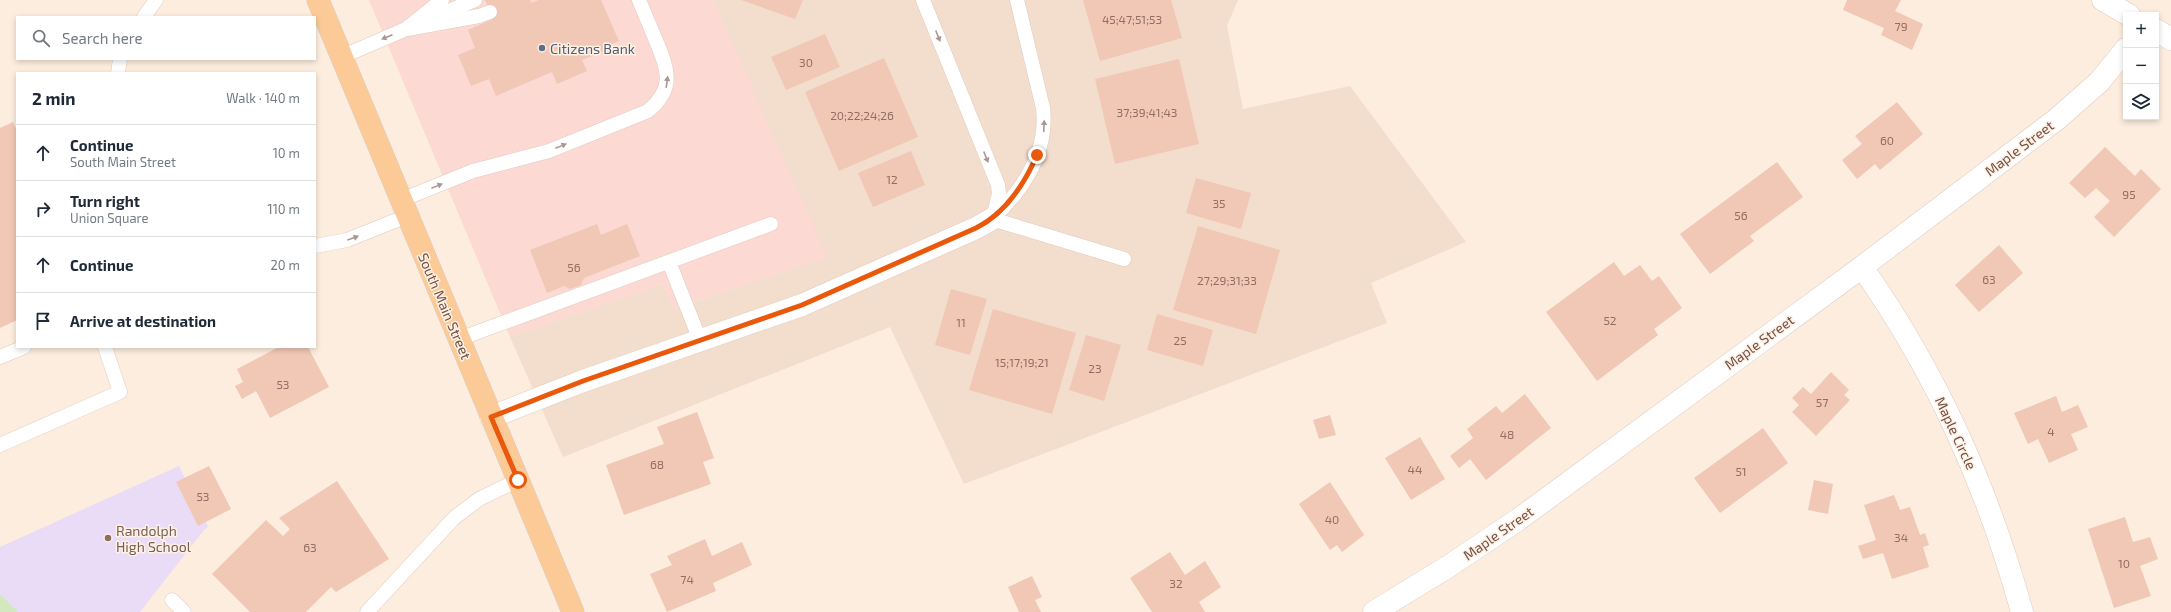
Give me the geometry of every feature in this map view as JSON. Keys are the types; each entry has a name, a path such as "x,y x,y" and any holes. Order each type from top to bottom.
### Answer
{"main road":[{"name":"South Main Street","path":"318,0 573,612"}],"street":[{"path":"2103,0 2124,12"},
{"path":"2159,32 2171,39"},
{"name":"Maple Street","path":"1374,612 1449,566 1520,519 1862,267 2057,119 2099,82 2123,53"},
{"path":"491,417 554,392 802,305 976,228 992,219"},
{"name":"Maple Circle","path":"1862,267 1908,335 1967,453 2003,548 2022,612"}],"lane":[{"path":"145,16 156,0"},
{"path":"406,29 442,0"},
{"path":"341,57 475,0"},
{"path":"316,246 346,240 473,171 549,151 648,111 662,97 668,78 666,64 639,0"},
{"path":"923,0 998,185 999,194 992,219"},
{"path":"992,219 1014,196 1031,170 1043,140 1045,124 1043,108 1017,0"},
{"path":"406,29 479,16 490,12"},
{"path":"118,72 120,60"},
{"path":"992,219 1124,259"},
{"path":"459,339 770,224"},
{"path":"670,262 700,340"},
{"path":"0,357 22,348"},
{"path":"0,445 120,392 105,348"},
{"path":"367,612 454,518 478,499 518,480"},
{"path":"172,600 184,612"}],"shaded area":[{"path":"369,0 713,0 827,257 672,309 663,284 510,337"},
{"path":"713,0 1238,0 1227,26 1243,109 1350,86 1466,242 1371,283 1387,323 964,484 890,327 563,457 510,337 663,284 673,309 826,257"},
{"name":"Randolph High School","path":"179,466 208,527 204,530 140,612 0,612 0,547"}],"green space":[{"path":"0,594 18,612 0,612"}],"building":[{"name":"Citizens Bank","path":"485,0 530,0 531,3 539,0 601,0 619,41 608,46 609,49 582,60 587,71 557,84 552,72 496,96 489,79 471,86 458,55 475,48 468,30 493,19"},
{"path":"741,0 803,0 795,19"},
{"path":"1083,0 1171,0 1182,38 1100,61"},
{"path":"1847,0 1901,0 1895,11 1923,24 1912,50 1881,35 1884,28 1843,10"},
{"path":"825,34 840,67 786,90 771,57"},
{"path":"884,58 918,137 839,171 805,92"},
{"path":"1179,59 1199,144 1115,164 1095,79"},
{"path":"1897,102 1923,134 1880,170 1875,164 1857,179 1842,160 1862,144 1855,136"},
{"path":"13,122 16,129 16,320 0,328 0,128"},
{"path":"2105,147 2135,176 2141,169 2161,189 2114,237 2094,217 2110,201 2096,188 2085,198 2069,183"},
{"path":"911,151 925,185 873,207 858,173"},
{"path":"1777,162 1803,197 1750,236 1754,241 1710,274 1680,234"},
{"path":"1196,178 1251,193 1241,229 1186,213"},
{"path":"597,224 601,235 627,224 640,256 584,278 581,285 570,289 564,286 547,293 530,250"},
{"path":"1198,226 1280,250 1256,334 1173,310"},
{"path":"1999,245 2023,273 1979,312 1955,285"},
{"path":"1614,262 1624,276 1640,265 1652,281 1659,276 1682,308 1654,329 1658,335 1597,381 1546,312"},
{"path":"951,289 987,299 970,355 935,345"},
{"path":"993,309 1076,333 1052,414 969,390"},
{"path":"1157,314 1213,330 1203,366 1147,350"},
{"path":"1086,335 1121,345 1104,401 1069,390"},
{"path":"277,348 309,348 329,387 270,418 256,391 242,399 235,386 243,382 237,369"},
{"path":"1831,372 1849,390 1844,395 1850,400 1816,436 1792,412 1799,405 1792,398 1803,387 1811,394"},
{"path":"1525,394 1551,428 1486,480 1470,459 1459,468 1450,456 1473,438 1467,429 1496,406 1502,413"},
{"path":"2056,396 2062,412 2078,405 2088,427 2071,434 2078,450 2049,463 2038,439 2028,444 2014,413"},
{"path":"697,412 714,458 703,462 711,484 624,515 606,465 664,444 657,427"},
{"path":"1330,415 1336,435 1319,439 1313,420"},
{"path":"1763,428 1788,463 1720,513 1694,478"},
{"path":"1420,437 1445,479 1411,500 1385,458"},
{"path":"209,466 231,509 198,526 176,482"},
{"path":"1814,480 1833,484 1828,514 1808,510"},
{"path":"337,481 389,559 336,592 331,587 306,612 250,612 212,574 266,520 283,536 290,529 279,518"},
{"path":"1330,482 1364,535 1342,552 1337,545 1330,550 1299,504"},
{"path":"1894,495 1900,510 1910,507 1920,535 1925,533 1929,545 1923,547 1929,567 1892,579 1883,553 1863,559 1858,546 1876,540 1864,505"},
{"path":"2125,517 2133,542 2150,537 2158,559 2140,566 2151,596 2114,608 2088,529"},
{"path":"705,539 712,556 742,542 752,565 713,583 716,591 667,612 650,574 672,565 667,556"},
{"path":"1170,552 1185,575 1205,561 1221,587 1199,602 1205,612 1152,612 1130,578"},
{"path":"1032,576 1042,597 1035,600 1041,612 1019,612 1008,587"}],"place":[{"name":"Citizens Bank","path":"542,48"},
{"name":"Randolph High School","path":"108,538"}],"route":[{"path":"518,480 491,417 536,398 583,381 802,305 985,224 1004,208 1014,196 1031,170 1037,155"}]}
